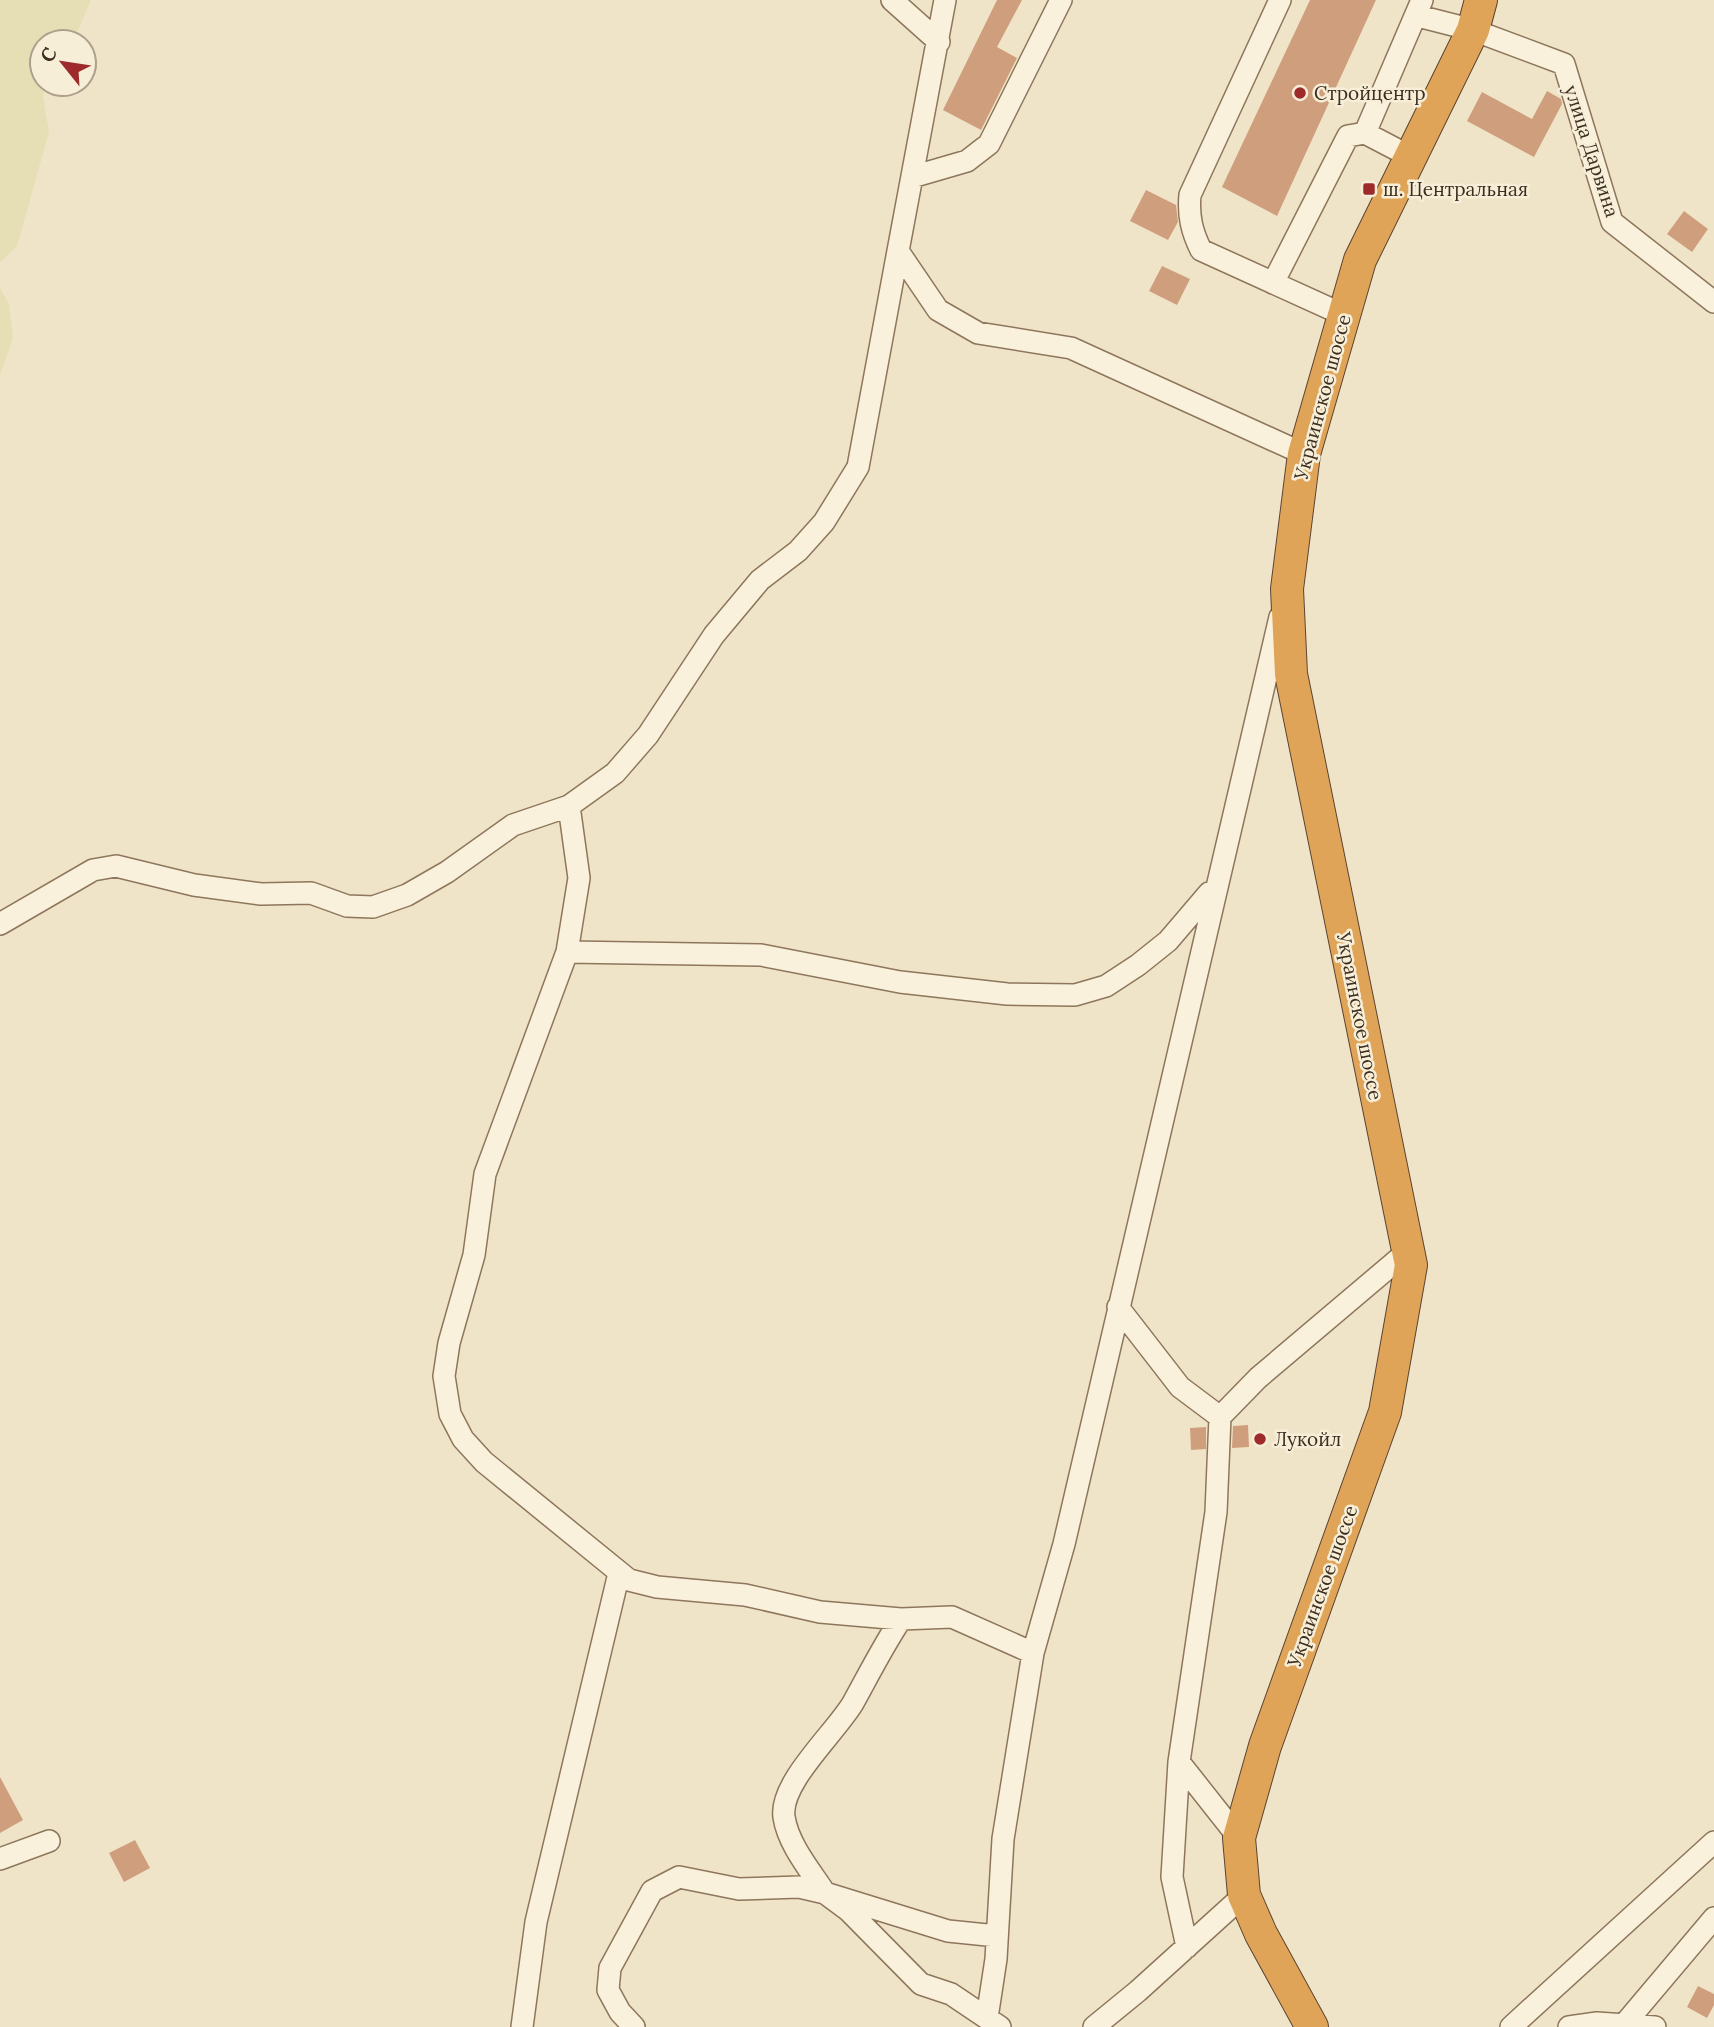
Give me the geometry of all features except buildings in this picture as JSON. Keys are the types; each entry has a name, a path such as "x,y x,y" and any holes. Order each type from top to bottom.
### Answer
{"highway":[{"name":"Украинское шоссе","path":"1312,2027 1261,1934 1244,1895 1239,1838 1265,1746 1385,1412 1411,1265 1291,674 1287,589 1304,454 1360,260 1474,30 1481,0"}],"street":[{"path":"892,0 939,42"},
{"path":"0,925 93,870 116,866 194,885 261,894 311,893 347,906 373,907 407,895 447,872 513,825 569,806 615,773 648,734 714,635 760,580 798,551 824,522 858,467 945,0"},
{"path":"912,177 967,161 989,144 1061,0"},
{"path":"1280,0 1190,195 1189,212 1193,233 1201,250 1344,316"},
{"path":"1365,133 1420,8"},
{"name":"улица Дарвина","path":"1420,8 1564,64 1612,222 1714,302"},
{"path":"1273,283 1340,145 1348,136 1365,133 1411,157"},
{"path":"898,251 938,310 978,333 1071,348 1304,454"},
{"path":"993,2022 1003,1839 1033,1653 1064,1544 1215,886 1287,589"},
{"path":"569,806 579,878 567,952 485,1174 474,1255 449,1343 444,1376 450,1413 463,1439 484,1462 549,1512 568,1532 629,1580 657,1587 745,1595 820,1612 901,1619 952,1617 1033,1653"},
{"path":"567,952 761,955 900,982 1007,994 1075,995 1107,986 1138,965 1188,920 1215,886"},
{"path":"1187,1947 1172,1877 1180,1762 1216,1512 1220,1416 1258,1378 1408,1251"},
{"path":"1118,1307 1180,1387 1220,1416"},
{"path":"522,2027 536,1922 619,1573"},
{"path":"901,1619 870,1668 852,1705 796,1780 785,1801 784,1817 790,1837 825,1893 848,1910 921,1984 951,1994 993,2022"},
{"path":"1180,1762 1239,1838"},
{"path":"0,1859 49,1841"},
{"path":"1511,2027 1714,1842"},
{"path":"634,2027 620,2012 608,1990 610,1968 652,1891 679,1877 739,1889 799,1886 948,1931 997,1936"},
{"path":"1094,2027 1244,1895"},
{"path":"1623,2025 1714,1919"},
{"path":"1569,2027 1655,2027"}],"shaded area":[{"path":"0,0 91,0 79,28 28,28 28,98 43,98 49,132 17,246 0,262"},
{"path":"0,288 9,304 13,338 0,375"}],"place":[{"name":"Стройцентр","path":"1300,93"},
{"name":"ш. Центральная","path":"1369,189"},
{"name":"Лукойл","path":"1260,1439"}]}
